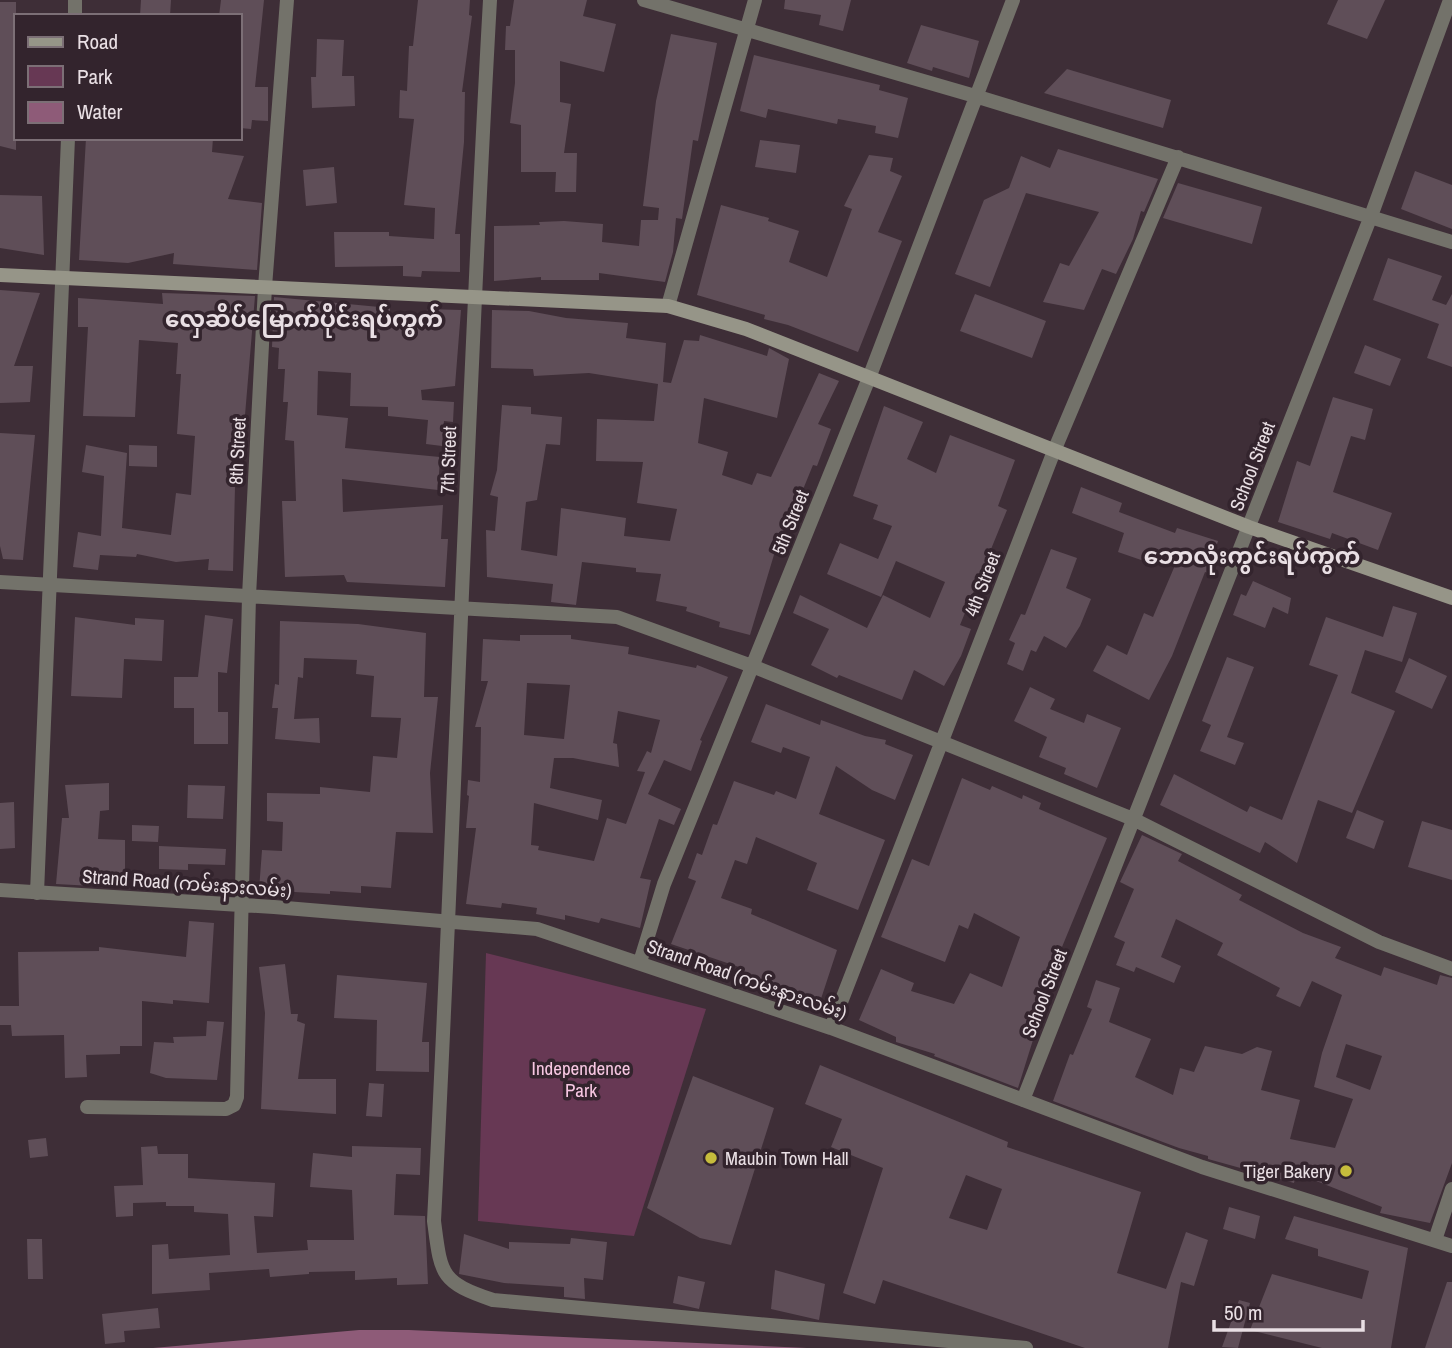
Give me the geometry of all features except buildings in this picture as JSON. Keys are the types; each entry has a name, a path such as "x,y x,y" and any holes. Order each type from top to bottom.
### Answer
{"main road":[{"path":"0,275 668,306 746,330 1249,527 1452,598"}],"street":[{"name":"8th Street","path":"87,1107 226,1109 234,1105 237,1097 249,596 265,287 287,0"},
{"name":"7th Street","path":"490,0 473,297 450,922 434,1222 439,1265 458,1288 493,1300 1026,1348"},
{"path":"644,0 746,32 975,96 1452,242"},
{"path":"668,306 755,0"},
{"name":"5th Street","path":"640,962 664,884 869,378 1013,0"},
{"name":"School Street","path":"1023,1100 1371,216 1450,0"},
{"path":"37,893 68,140"},
{"name":"4th Street","path":"831,1028 1054,451 1178,157"},
{"path":"0,582 617,617 752,666 1133,819 1379,942 1452,969"},
{"name":"Strand Road (ကမ်းနားလမ်း)","path":"0,890 243,905 537,929 831,1028 1202,1167 1452,1246"},
{"path":"1435,1240 1452,1189"}],"green space":[{"name":"Independence Park","path":"486,953 706,1009 634,1236 478,1221"}],"water":[{"path":"359,1330 409,1330 807,1348 153,1348"}],"place":[{"name":"Maubin Town Hall","path":"711,1158"},
{"name":"Tiger Bakery","path":"1346,1171"}],"district":[{"name":"လှေဆိပ်မြောက်ပိုင်းရပ်ကွက်","path":"304,319"},
{"name":"ဘောလုံးကွင်းရပ်ကွက်","path":"1252,556"}]}
